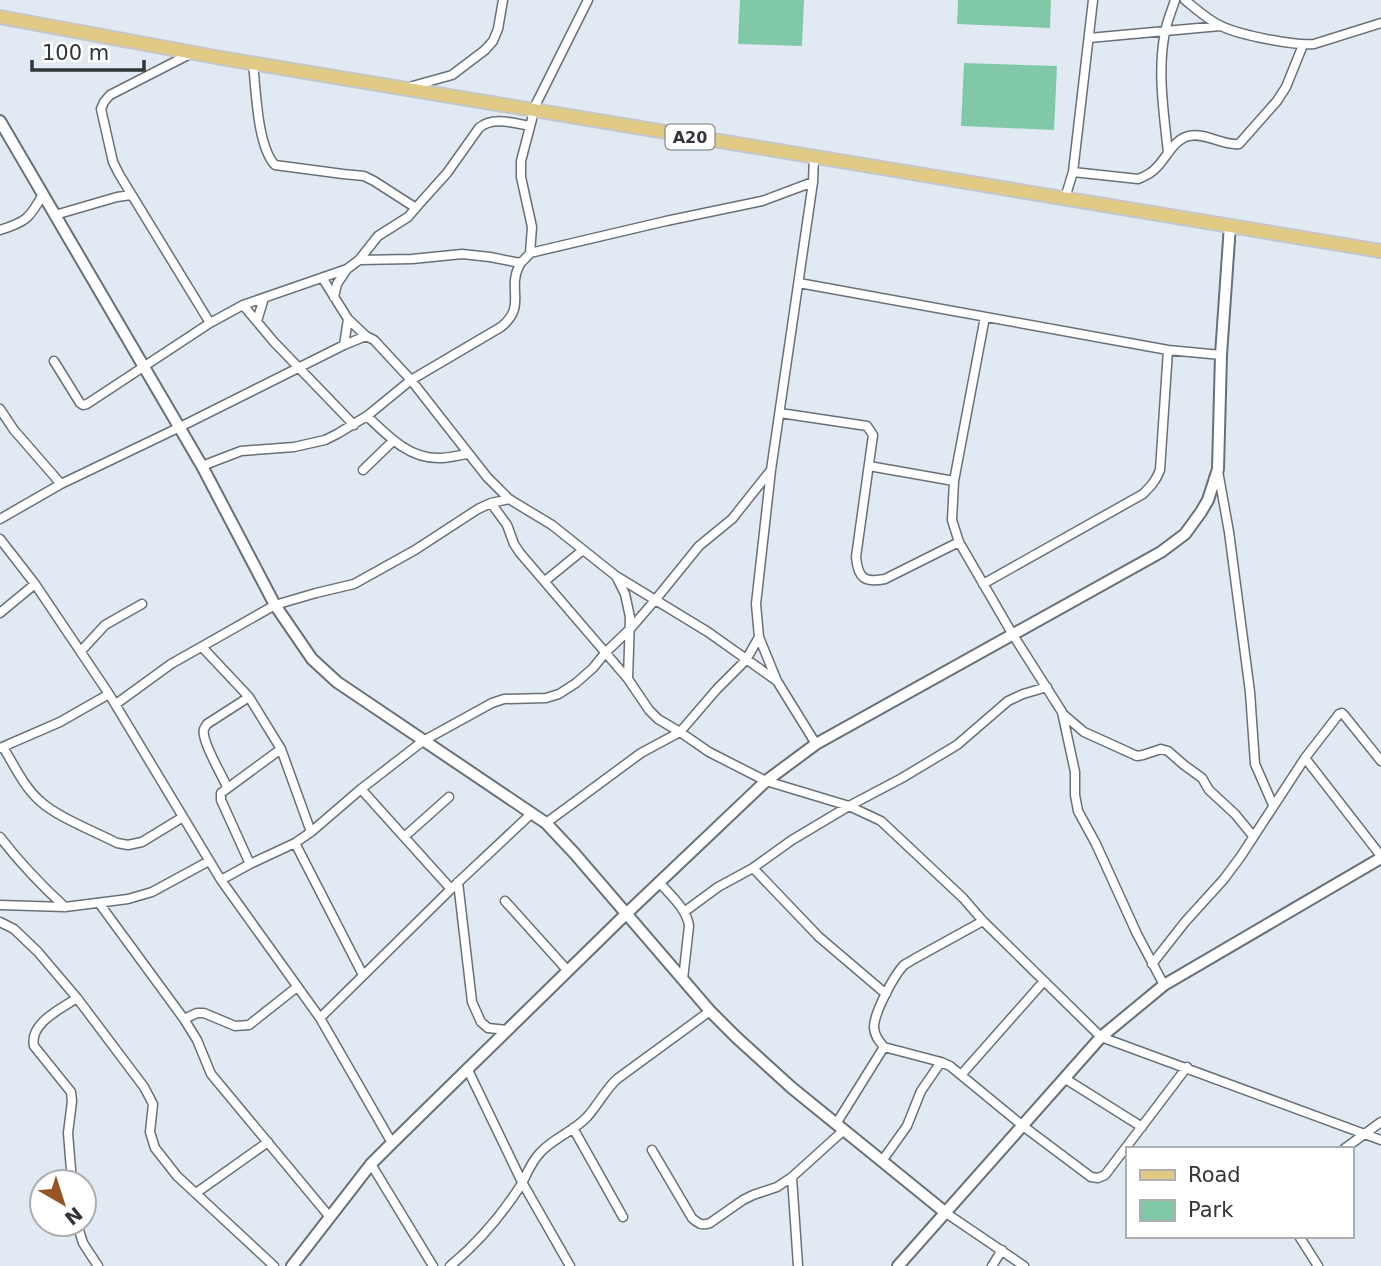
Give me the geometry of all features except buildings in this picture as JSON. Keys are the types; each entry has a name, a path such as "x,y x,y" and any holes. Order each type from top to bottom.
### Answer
{"main road":[{"name":"A20","path":"0,17 403,89 1381,251"}],"street":[{"path":"403,89 452,75 485,51 498,29 503,0"},
{"path":"530,253 532,227 521,177 521,161 533,110 588,0"},
{"path":"1065,198 1073,172 1093,0"},
{"path":"1168,153 1162,99 1162,61 1165,30 1175,0"},
{"path":"1185,0 1220,26 1303,45 1381,23"},
{"path":"1089,38 1220,26"},
{"path":"1073,172 1138,179 1156,170 1177,143 1187,136 1239,144 1278,101 1303,45"},
{"path":"192,53 110,95 101,109 113,162 210,323"},
{"path":"253,63 262,137 275,164 364,176 416,208"},
{"path":"0,121 202,466 275,605 312,659 337,682 546,823 710,1011 765,1064 946,1213 1024,1266"},
{"path":"334,298 337,284 347,270 359,260 378,236 408,217 447,173 482,125 489,121 530,127"},
{"path":"814,157 813,182 771,470 756,604 759,637 777,681 816,744"},
{"path":"202,466 242,451 284,448 325,440 354,425 411,380 508,321 516,308 515,287 520,263 530,253 666,220 762,201 813,182"},
{"path":"0,230 27,219 43,194"},
{"path":"55,215 131,195"},
{"path":"1230,225 1221,355 1218,469 1251,692 1255,764 1273,805"},
{"path":"359,260 463,254 520,263"},
{"path":"54,361 79,402 87,404 210,323 243,305 347,270"},
{"path":"323,279 348,319 366,336 372,338 411,380 468,454 509,499 552,525 616,576 708,632 777,681"},
{"path":"799,283 1168,351 1221,355"},
{"path":"257,321 264,298"},
{"path":"243,305 299,369 354,425"},
{"path":"985,317 954,481 952,520 959,542 1062,712 1084,732 1137,756 1161,749 1168,751 1202,778 1209,790 1235,814 1253,836"},
{"path":"344,345 348,319"},
{"path":"0,519 61,484 366,336"},
{"path":"983,584 1143,494 1152,485 1160,470 1168,351"},
{"path":"0,409 61,484"},
{"path":"780,413 867,426 873,435 856,557 858,570 864,578 873,582 885,579 959,542"},
{"path":"367,416 393,441 411,452 440,458 468,454"},
{"path":"363,470 393,441"},
{"path":"869,466 954,481"},
{"path":"292,1266 371,1164 626,913 766,781 816,744 1177,541 1196,520 1208,500 1218,469"},
{"path":"220,880 312,832 361,789 423,741 492,702 545,698 559,694 593,668 631,628 699,546 732,519 771,470"},
{"path":"116,704 171,664 275,605 354,584 415,550 478,509 509,499"},
{"path":"491,503 507,525 520,553 628,678 658,719 709,752 766,781 849,806 888,826 1101,1037 1381,1140"},
{"path":"0,539 35,584 116,704 220,880 320,1018 392,1143"},
{"path":"545,581 583,550"},
{"path":"616,576 628,604 631,628 628,678"},
{"path":"0,613 35,584"},
{"path":"81,651 105,625 142,604"},
{"path":"546,823 641,754 680,732 746,660 759,637"},
{"path":"202,647 249,697 281,749 312,832"},
{"path":"684,912 719,887 849,806 957,745 1008,701 1047,687"},
{"path":"109,694 60,722 1,748 40,801 117,843 128,845 142,842 183,817"},
{"path":"227,787 207,744 204,729 207,724 249,697"},
{"path":"1062,712 1075,772 1078,811 1164,985"},
{"path":"1152,964 1224,879 1305,758 1336,717 1342,713 1381,761"},
{"path":"250,864 221,800 221,793 281,749"},
{"path":"898,1266 1101,1037 1164,985 1381,857 1305,758"},
{"path":"361,789 451,889"},
{"path":"404,837 449,797"},
{"path":"320,1018 532,813"},
{"path":"0,837 29,873 65,907"},
{"path":"295,843 363,975"},
{"path":"0,905 65,907 140,897 209,861"},
{"path":"753,868 819,937 886,995"},
{"path":"458,882 472,1002 481,1022 488,1028 507,1030"},
{"path":"659,882 684,912 689,926 683,979"},
{"path":"505,901 568,971"},
{"path":"99,903 184,1019 197,1040 211,1074 329,1216"},
{"path":"983,921 906,964 876,1016 875,1035 884,1047 941,1062 961,1075 1091,1177 1105,1175 1126,1148"},
{"path":"0,922 15,929 25,938 77,998 151,1097 153,1104 150,1132 155,1148 177,1176 274,1266"},
{"path":"961,1075 1044,981"},
{"path":"184,1019 204,1013 234,1026 249,1025 297,987"},
{"path":"71,1168 68,1133 71,1092 34,1046 33,1038 39,1024 77,998"},
{"path":"450,1266 496,1221 539,1153 586,1118 617,1079 710,1011"},
{"path":"652,1150 692,1219 699,1224 710,1223 743,1200 777,1187 792,1177 840,1127 884,1047"},
{"path":"882,1161 907,1126 921,1091 941,1062"},
{"path":"1127,1147 1187,1067"},
{"path":"467,1068 522,1182 570,1266"},
{"path":"1064,1078 1142,1127"},
{"path":"1347,1147 1381,1122"},
{"path":"573,1128 622,1217"},
{"path":"196,1193 268,1142"},
{"path":"371,1164 433,1266"},
{"path":"792,1177 798,1266"},
{"path":"81,1238 98,1266"},
{"path":"1300,1238 1318,1266"},
{"path":"992,1266 1002,1250"}],"green space":[{"path":"740,0 804,0 802,46 738,44"},
{"path":"958,0 1051,0 1050,28 957,24"},
{"path":"964,63 1057,66 1054,130 961,126"}]}
